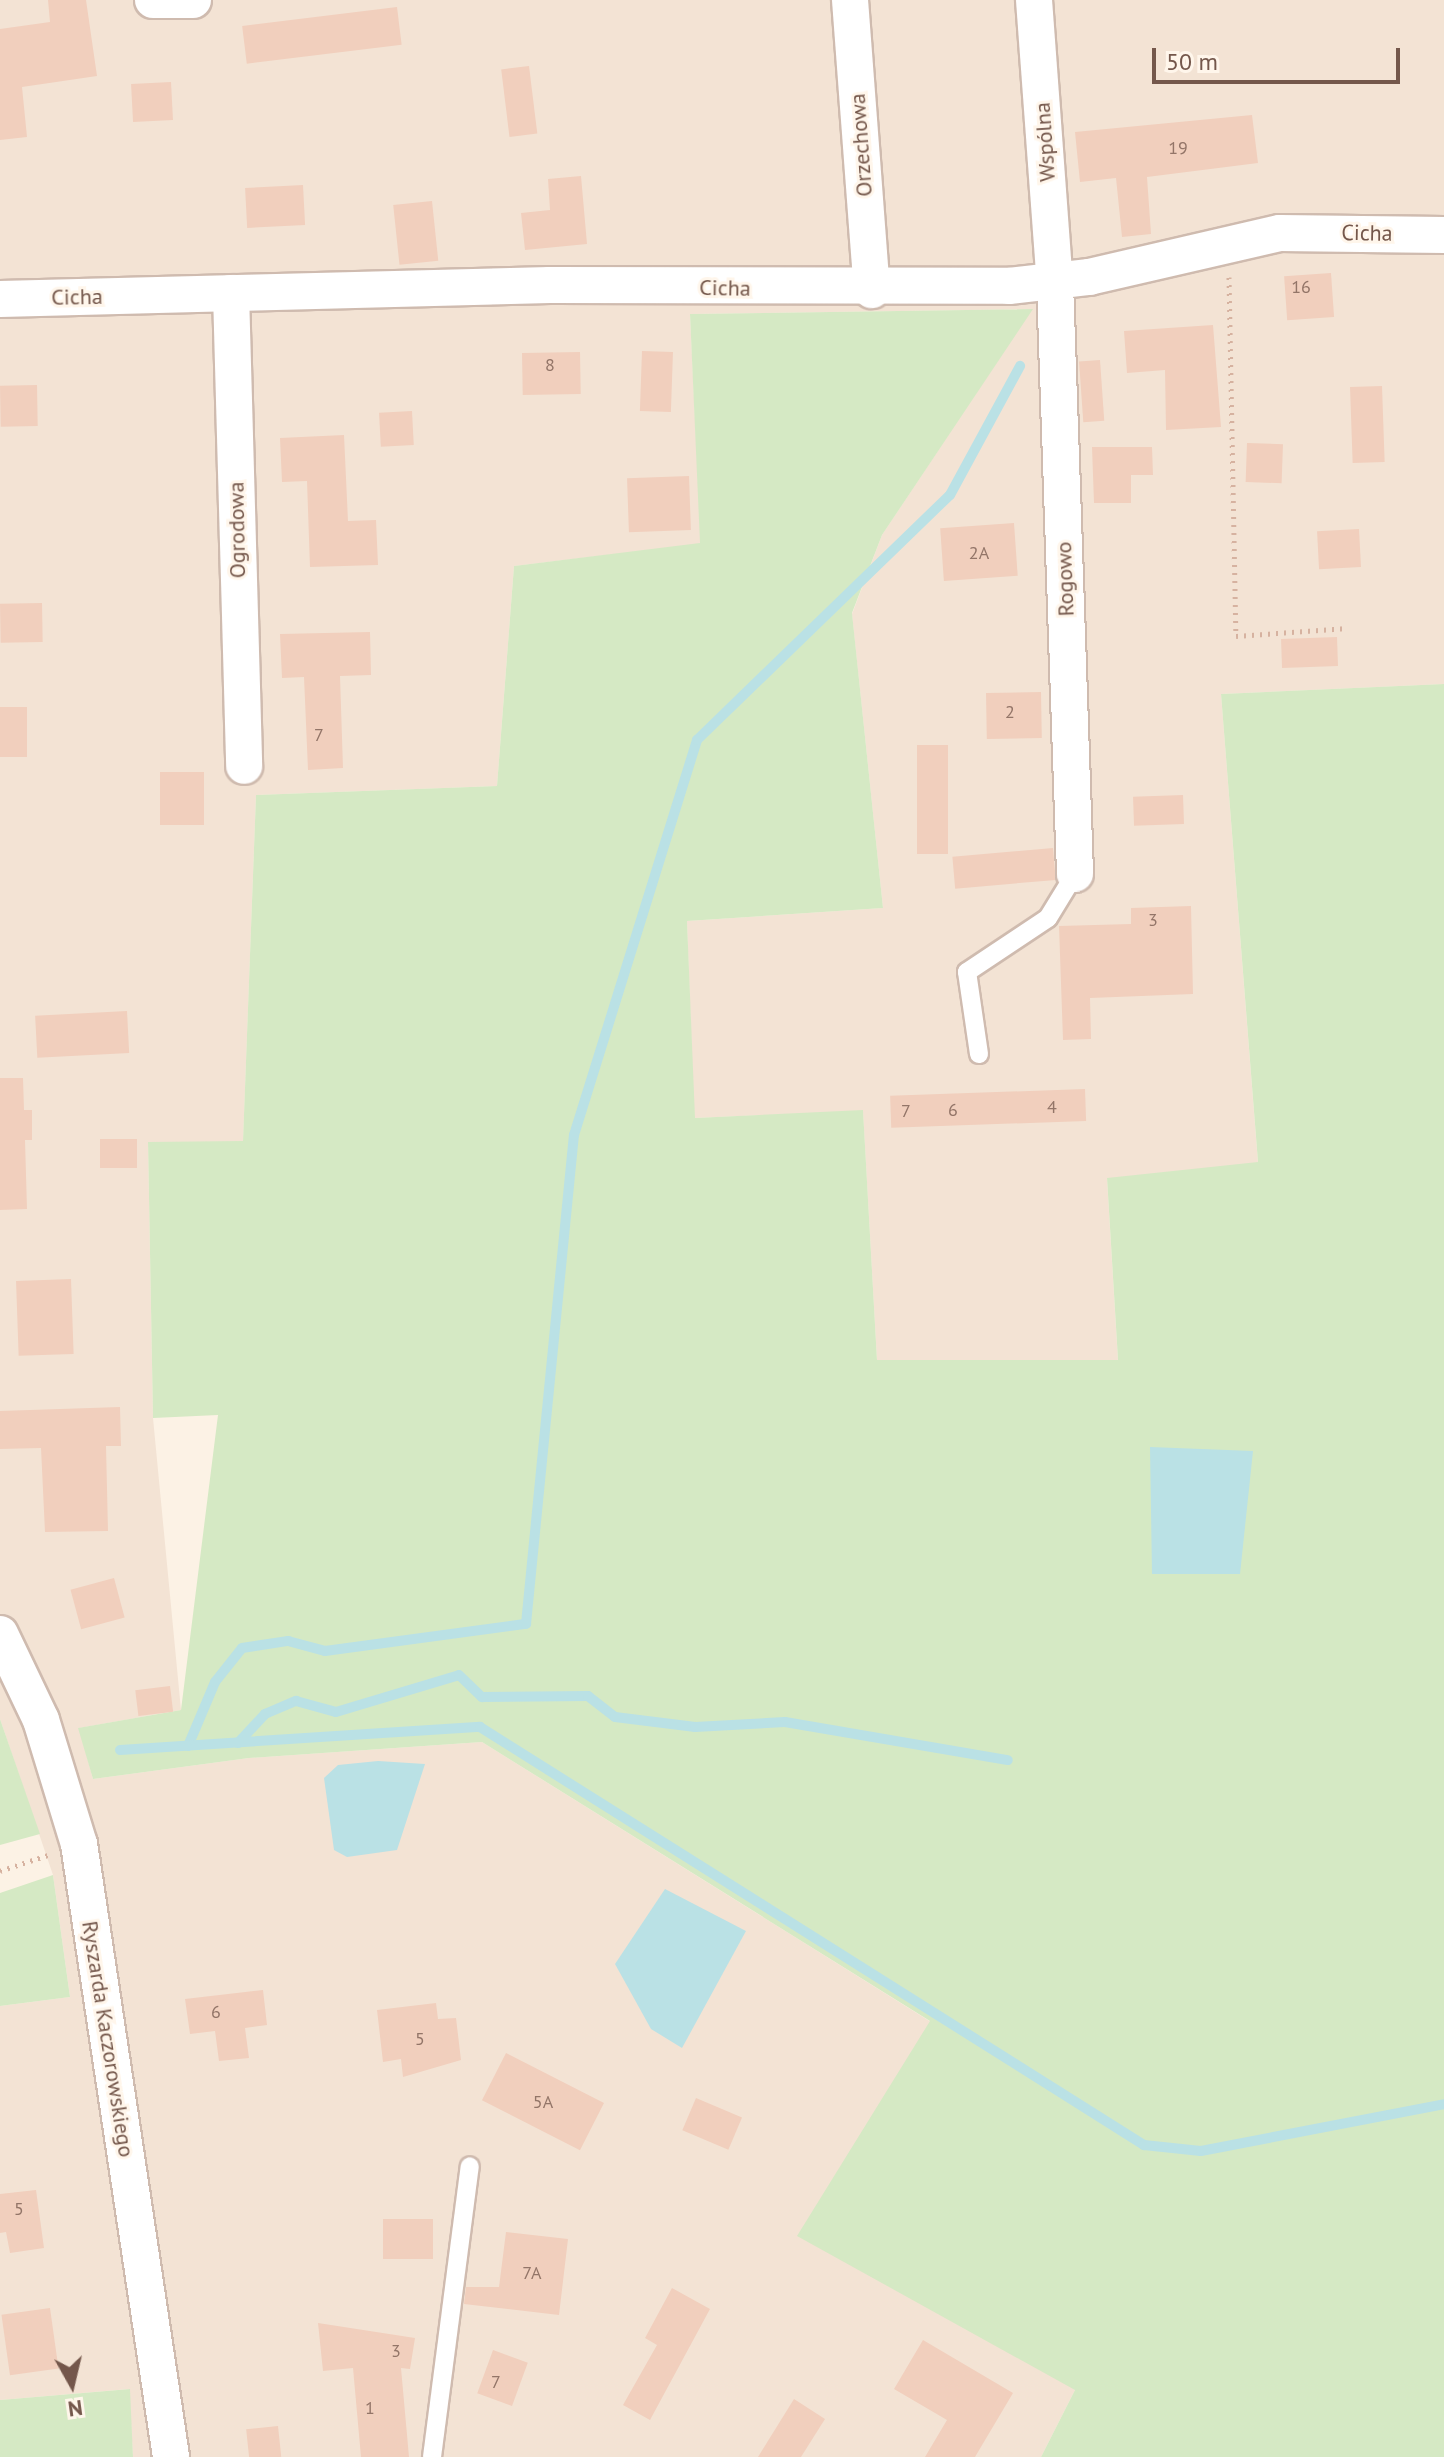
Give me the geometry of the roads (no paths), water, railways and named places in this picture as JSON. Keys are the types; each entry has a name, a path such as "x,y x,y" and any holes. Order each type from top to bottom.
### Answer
{"street":[{"path":"153,0 193,0"},
{"name":"Orzechowa","path":"850,0 872,290"},
{"name":"Wspólna","path":"1034,0 1055,283"},
{"name":"Cicha","path":"0,299 550,285 872,290 1055,283 1280,233 1444,235"},
{"name":"Rogowo","path":"1055,283 1075,874"},
{"name":"Ogrodowa","path":"231,293 244,766"},
{"name":"Ryszarda Kaczorowskiego","path":"0,1634 41,1720 79,1844 171,2457"}],"lane":[{"path":"979,1054 967,972 1048,918 1075,874"},
{"path":"432,2457 470,2166"}],"water":[{"path":"1150,1447 1253,1451 1240,1574 1152,1574"},
{"path":"378,1761 425,1764 397,1850 347,1857 334,1850 324,1778 338,1765"},
{"path":"665,1889 746,1931 682,2048 651,2029 615,1964"}],"waterway":[{"path":"188,1746 215,1682 242,1648 288,1641 325,1651 526,1624 574,1135 697,740 950,495 1020,366"},
{"path":"238,1743 265,1714 296,1701 336,1712 459,1675 482,1697 588,1696 615,1717 695,1727 785,1722 1008,1760"},
{"path":"120,1750 480,1727 1144,2145 1201,2151 1444,2104"}]}
